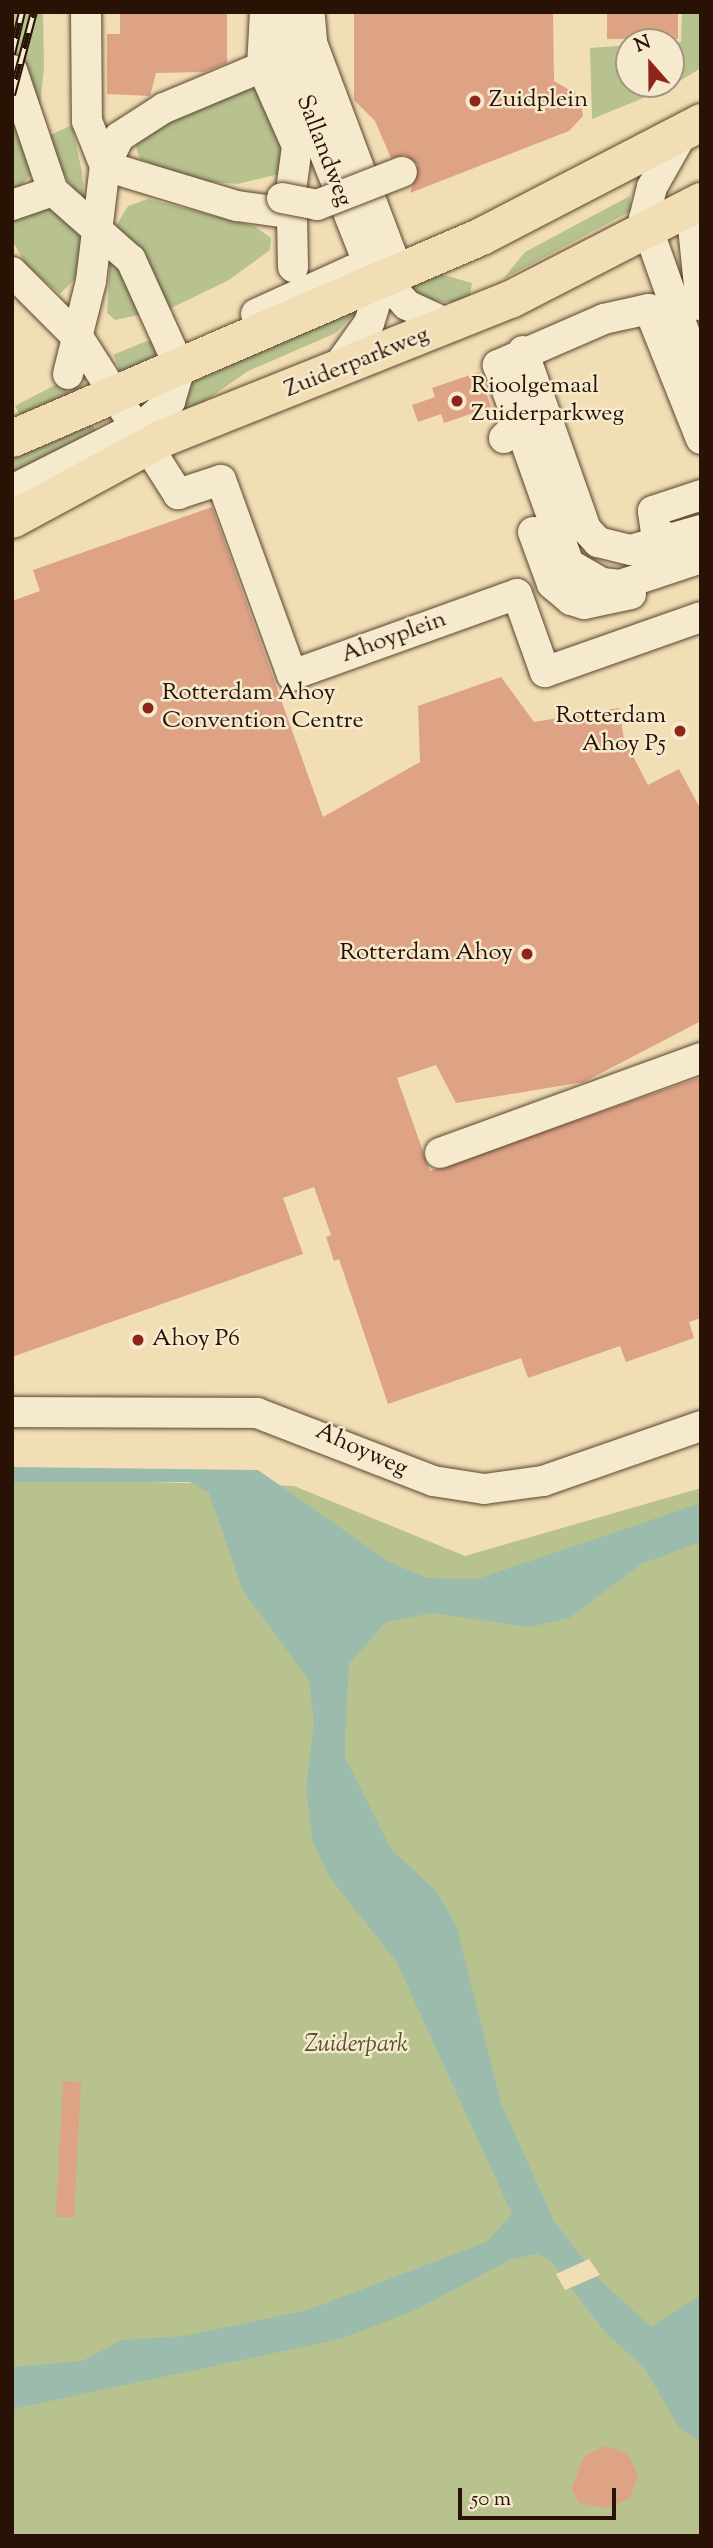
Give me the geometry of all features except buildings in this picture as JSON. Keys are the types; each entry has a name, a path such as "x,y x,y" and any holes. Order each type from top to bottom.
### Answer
{"main road":[{"path":"12,438 112,394 175,357 380,265 481,236 691,128"},
{"name":"Zuiderparkweg","path":"12,519 139,437 332,374 450,325 646,232 696,204"}],"street":[{"path":"68,374 80,341 100,228 105,166 87,121 86,12"},
{"name":"Sallandweg","path":"293,267 285,208 297,146 262,67 287,16 312,43 380,265 407,305 450,325"},
{"path":"105,166 134,124 262,67"},
{"path":"12,70 34,142 53,191 100,228 138,271 175,357 170,401 139,437 80,341 12,272"},
{"path":"691,128 652,187 646,232 701,379"},
{"path":"105,166 237,206 285,208 317,205 402,172"},
{"path":"12,205 53,191"},
{"path":"696,204 701,306"},
{"path":"175,357 212,336 380,265"},
{"path":"332,374 369,323 380,265"},
{"path":"701,439 649,309 633,309 504,358 496,370 502,438 552,584 571,600 613,599 701,569"},
{"path":"523,351 586,529 615,549 701,558"},
{"path":"502,438 546,416"},
{"name":"Ahoyplein","path":"139,437 178,494 221,480 292,675 517,594 545,672 701,617"},
{"name":"Zuiderparkweg","path":"12,490 139,437"},
{"path":"502,438 569,564 602,583 701,530"},
{"path":"660,553 653,511 701,495"},
{"path":"440,1153 701,1058"},
{"name":"Ahoyweg","path":"12,1412 257,1413 433,1482 484,1489 543,1481 701,1426"}],"green space":[{"path":"12,12 43,12 44,68 33,172 12,197"},
{"path":"682,12 701,12 701,68 685,78 685,28 681,28"},
{"path":"615,46 615,98 643,98 592,119 590,48"},
{"path":"256,89 288,134 279,174 237,184 188,180 140,159 135,144 142,134 232,90"},
{"path":"72,125 82,172 85,208 42,139"},
{"path":"630,196 631,211 503,279 525,252"},
{"path":"148,199 254,226 271,238 270,250 229,280 163,312 114,229 128,206"},
{"path":"49,204 84,227 75,279 60,294 26,265 12,240 12,217"},
{"path":"111,246 149,313 115,320 107,313"},
{"path":"437,273 472,283 470,296 460,303 434,301 403,290"},
{"path":"360,308 336,333 248,371 185,415 188,378"},
{"path":"157,337 166,359 122,377 113,355"},
{"path":"61,382 75,402 25,424 15,406"},
{"path":"84,414 100,436 12,481 12,456"},
{"name":"Zuiderpark","path":"12,1478 294,1486 465,1556 701,1488 701,2536 12,2536"}],"shaded area":[{"path":"12,1467 258,1470 389,1562 427,1578 477,1579 701,1503 701,1542 641,1564 569,1618 529,1627 432,1613 386,1622 349,1664 345,1757 391,1849 436,1891 456,1925 501,2103 554,2221 596,2276 651,2327 701,2295 701,2442 679,2427 645,2369 604,2331 551,2261 537,2254 512,2259 411,2312 340,2339 12,2409 12,2367 82,2361 122,2340 184,2336 308,2310 486,2242 512,2214 396,1961 330,1878 313,1842 306,1790 314,1721 309,1680 243,1591 209,1493 190,1482 12,1482"}],"pier":[{"path":"589,2259 600,2275 565,2290 556,2274"}],"railway":[{"path":"12,54 22,12"},
{"path":"12,95 34,12"}],"place":[{"name":"Zuidplein","path":"475,101"},
{"name":"Rioolgemaal Zuiderparkweg","path":"457,401"},
{"name":"Rotterdam Ahoy Convention Centre","path":"148,708"},
{"name":"Rotterdam Ahoy P5","path":"680,731"},
{"name":"Rotterdam Ahoy","path":"527,954"},
{"name":"Ahoy P6","path":"138,1340"}]}
